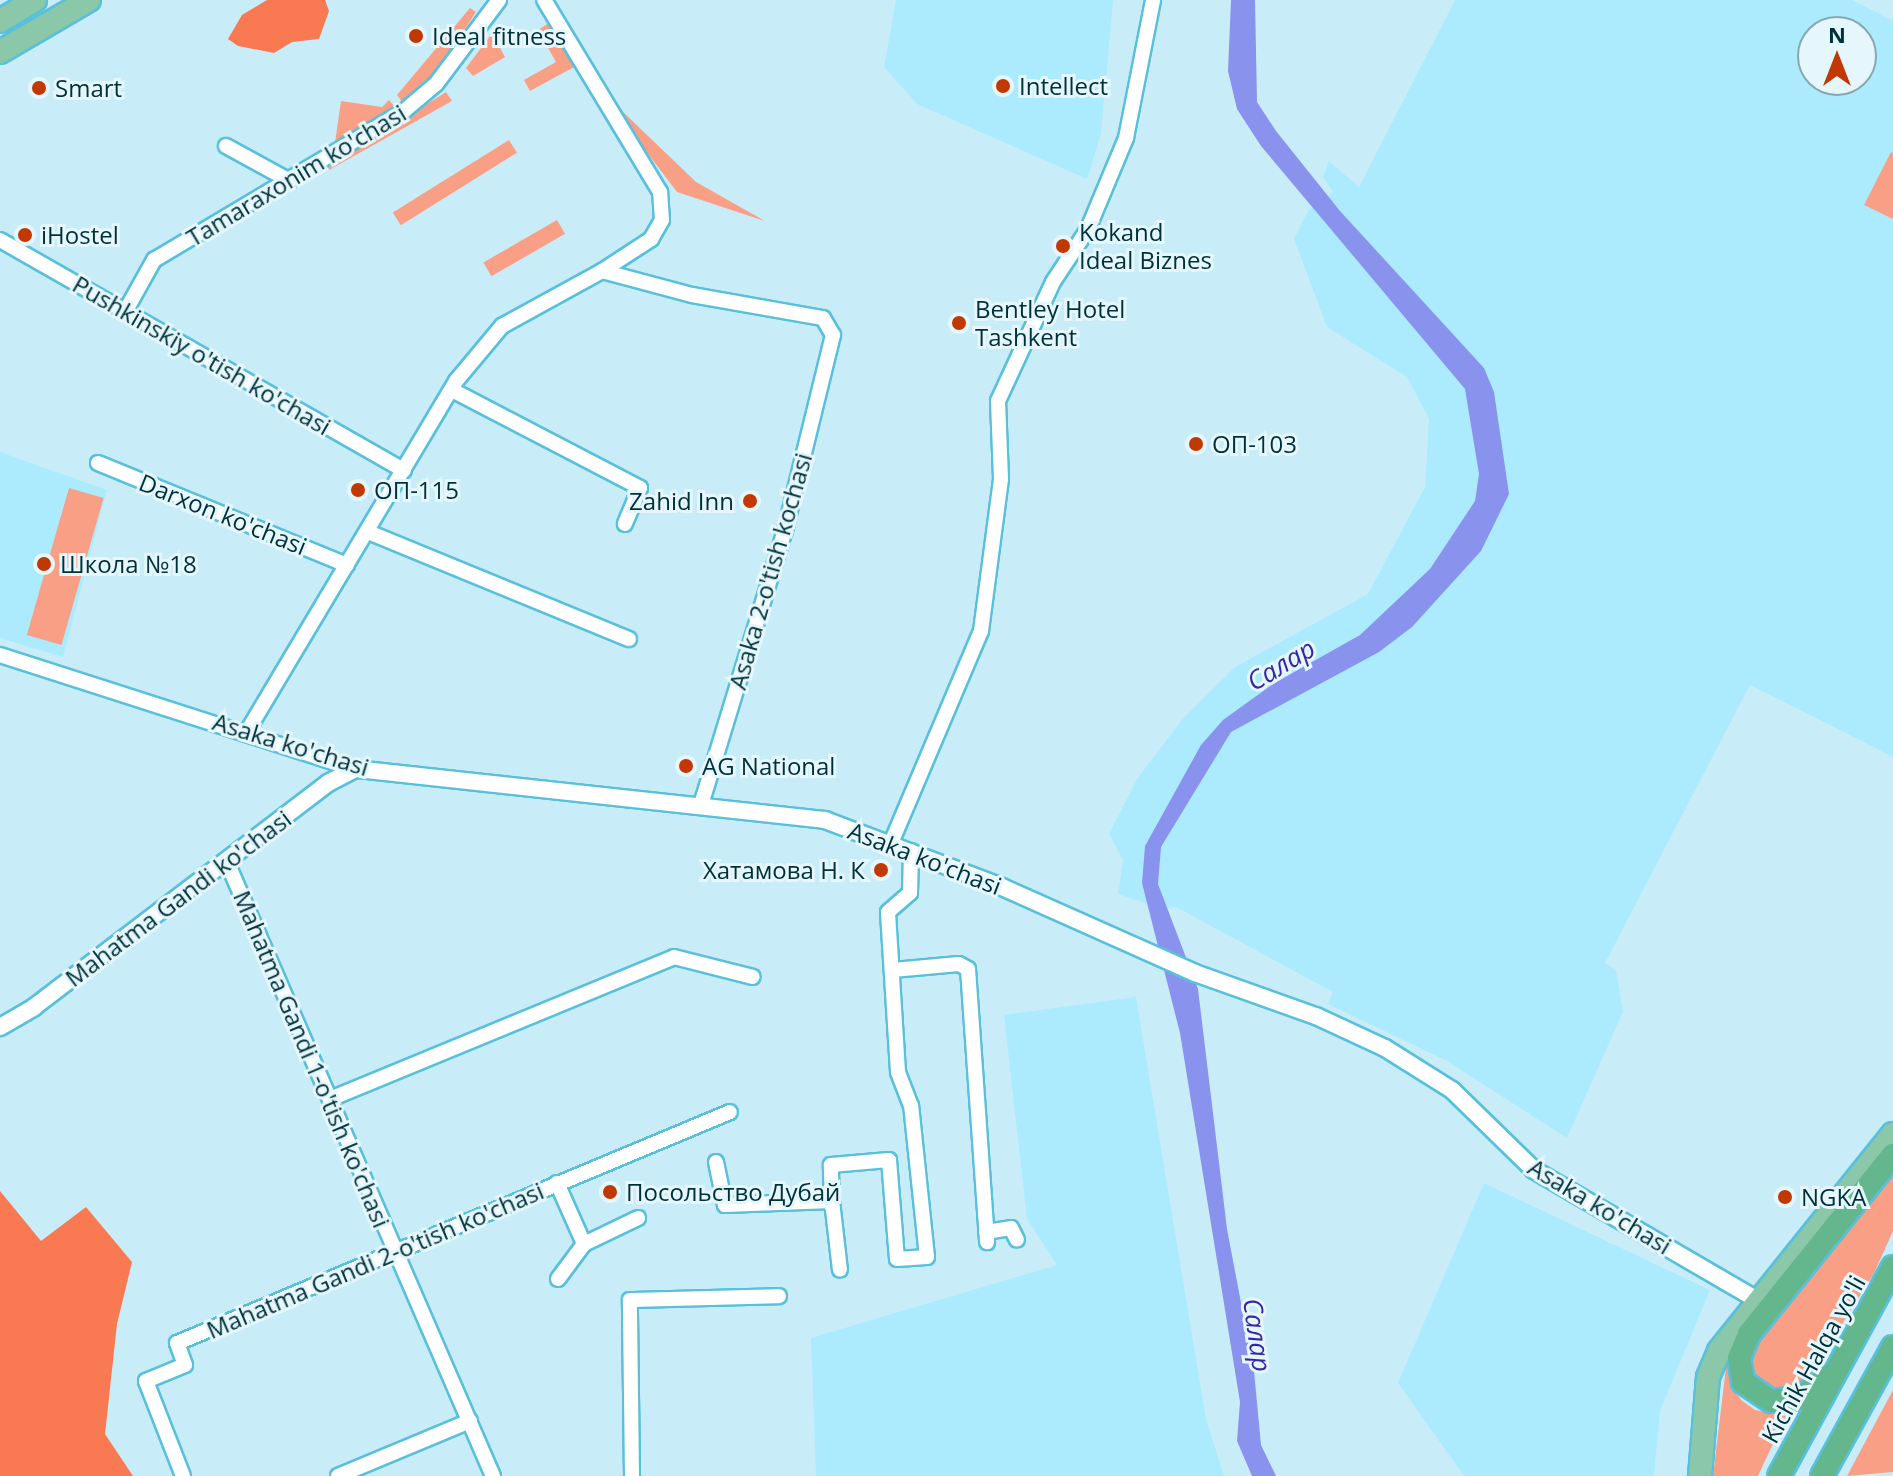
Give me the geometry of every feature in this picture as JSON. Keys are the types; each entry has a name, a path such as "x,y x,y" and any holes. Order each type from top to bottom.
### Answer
{"highway":[{"path":"1835,1372 1789,1401 1771,1401 1749,1390 1738,1371 1739,1358 1764,1303 1893,1155"},
{"name":"Kichik Halqa yo'li","path":"1779,1476 1893,1267"},
{"path":"1822,1476 1893,1347"}],"main road":[{"path":"0,21 35,0"},
{"path":"0,52 89,0"},
{"path":"1700,1476 1708,1377 1729,1335 1764,1303 1893,1134"}],"street":[{"name":"Tamaraxonim ko'chasi","path":"125,312 154,260 404,111 436,84 499,0"},
{"path":"248,730 452,390 502,326 602,271 656,233 664,213 660,192 544,0"},
{"path":"891,843 981,631 1001,479 998,401 1053,282 1088,229 1126,138 1153,0"},
{"path":"226,146 290,181"},
{"name":"Pushkinskiy o'tish ko'chasi","path":"0,240 404,470"},
{"name":"Asaka 2-o'tish kochasi","path":"602,271 692,295 823,318 833,335 785,530 701,805"},
{"path":"452,390 640,488 625,524"},
{"name":"Darxon ko'chasi","path":"98,463 347,565"},
{"path":"368,532 629,639"},
{"name":"Asaka ko'chasi","path":"0,655 248,730 356,769 825,820 891,843 1195,973 1339,1026 1419,1067 1452,1090 1534,1170 1764,1303"},
{"name":"Mahatma Gandi ko'chasi","path":"0,1027 34,1007 328,783 356,769"},
{"path":"889,1160 900,1261 927,1255 911,1106 898,1072 888,912 910,893 911,851"},
{"name":"Mahatma Gandi 1-o'tish ko'chasi","path":"227,862 493,1476"},
{"path":"330,1099 674,957 753,977"},
{"path":"893,970 959,964 968,969 986,1237 1011,1228 1017,1240"},
{"name":"Mahatma Gandi 2-o'tish ko'chasi","path":"183,1476 146,1381 185,1365 176,1344 730,1112"},
{"path":"840,1270 831,1165 915,1158"},
{"path":"716,1162 725,1205 832,1201"},
{"path":"557,1183 584,1244"},
{"path":"558,1279 584,1244 638,1218"},
{"path":"632,1476 630,1300 779,1296"},
{"path":"338,1476 470,1421"}],"shaded area":[{"path":"267,0 325,0 329,11 319,39 292,42 274,53 238,46 228,39 242,15"},
{"name":"Intellect","path":"896,0 1113,0 1101,134 1087,179 917,104 884,67"},
{"path":"1455,0 1852,0 1893,21 1893,757 1750,685 1605,963 1616,970 1623,1012 1567,1138 1447,1061 1328,1004 1333,992 1176,907 1162,909 1118,894 1123,860 1109,834 1137,779 1185,716 1235,667 1368,594 1425,487 1429,419 1407,377 1327,327 1294,239 1309,209 1333,192 1323,177 1329,161 1359,187"},
{"path":"470,8 476,12 423,92 404,104 397,95"},
{"path":"549,23 574,67 530,91 524,80 556,62 538,30"},
{"path":"496,28 505,41 499,46 505,57 473,76 466,68"},
{"path":"599,89 696,182 765,221 677,192"},
{"path":"446,92 452,101 329,170 328,167"},
{"path":"389,100 398,111 334,150 341,101 382,107"},
{"path":"509,140 517,153 401,225 393,213"},
{"path":"1893,153 1893,219 1864,205"},
{"path":"557,220 565,234 491,276 483,262"},
{"name":"Школа №18","path":"0,452 107,490 63,657 0,638"},
{"path":"69,488 104,498 61,645 27,635"},
{"path":"1136,997 1206,1419 1224,1476 816,1476 811,1338 1057,1265 1027,1219 1004,1015"},
{"path":"1893,1175 1893,1231 1874,1273 1806,1382 1779,1397 1753,1378 1748,1356"},
{"path":"1484,1183 1710,1290 1660,1411 1654,1476 1464,1476 1398,1383"},
{"path":"0,1191 41,1241 86,1207 132,1262 117,1324 105,1434 133,1476 0,1476"},
{"path":"1727,1359 1730,1381 1741,1400 1755,1410 1786,1416 1758,1476 1713,1476"},
{"path":"1893,1390 1893,1472 1847,1476"}],"water":[{"name":"Салар","path":"1231,0 1255,0 1257,102 1276,131 1340,211 1484,368 1494,392 1509,494 1481,551 1412,627 1379,652 1231,732 1161,847 1158,884 1198,989 1227,1229 1254,1371 1261,1445 1276,1476 1252,1476 1237,1441 1240,1402 1180,1033 1142,883 1145,846 1201,745 1223,720 1273,684 1360,635 1430,569 1475,501 1479,474 1465,389 1261,146 1237,109 1228,71"}],"place":[{"name":"Ideal fitness","path":"416,36"},
{"name":"Intellect","path":"1003,86"},
{"name":"Smart","path":"39,88"},
{"name":"iHostel","path":"25,235"},
{"name":"Kokand Ideal Biznes","path":"1063,246"},
{"name":"Bentley Hotel Tashkent","path":"959,323"},
{"name":"ОП-103","path":"1196,444"},
{"name":"ОП-115","path":"358,490"},
{"name":"Zahid Inn","path":"750,501"},
{"name":"Школа №18","path":"44,564"},
{"name":"AG National","path":"686,766"},
{"name":"Хатамова Н. К","path":"881,870"},
{"name":"Посольство Дубай","path":"610,1192"},
{"name":"NGKA","path":"1785,1197"}]}
